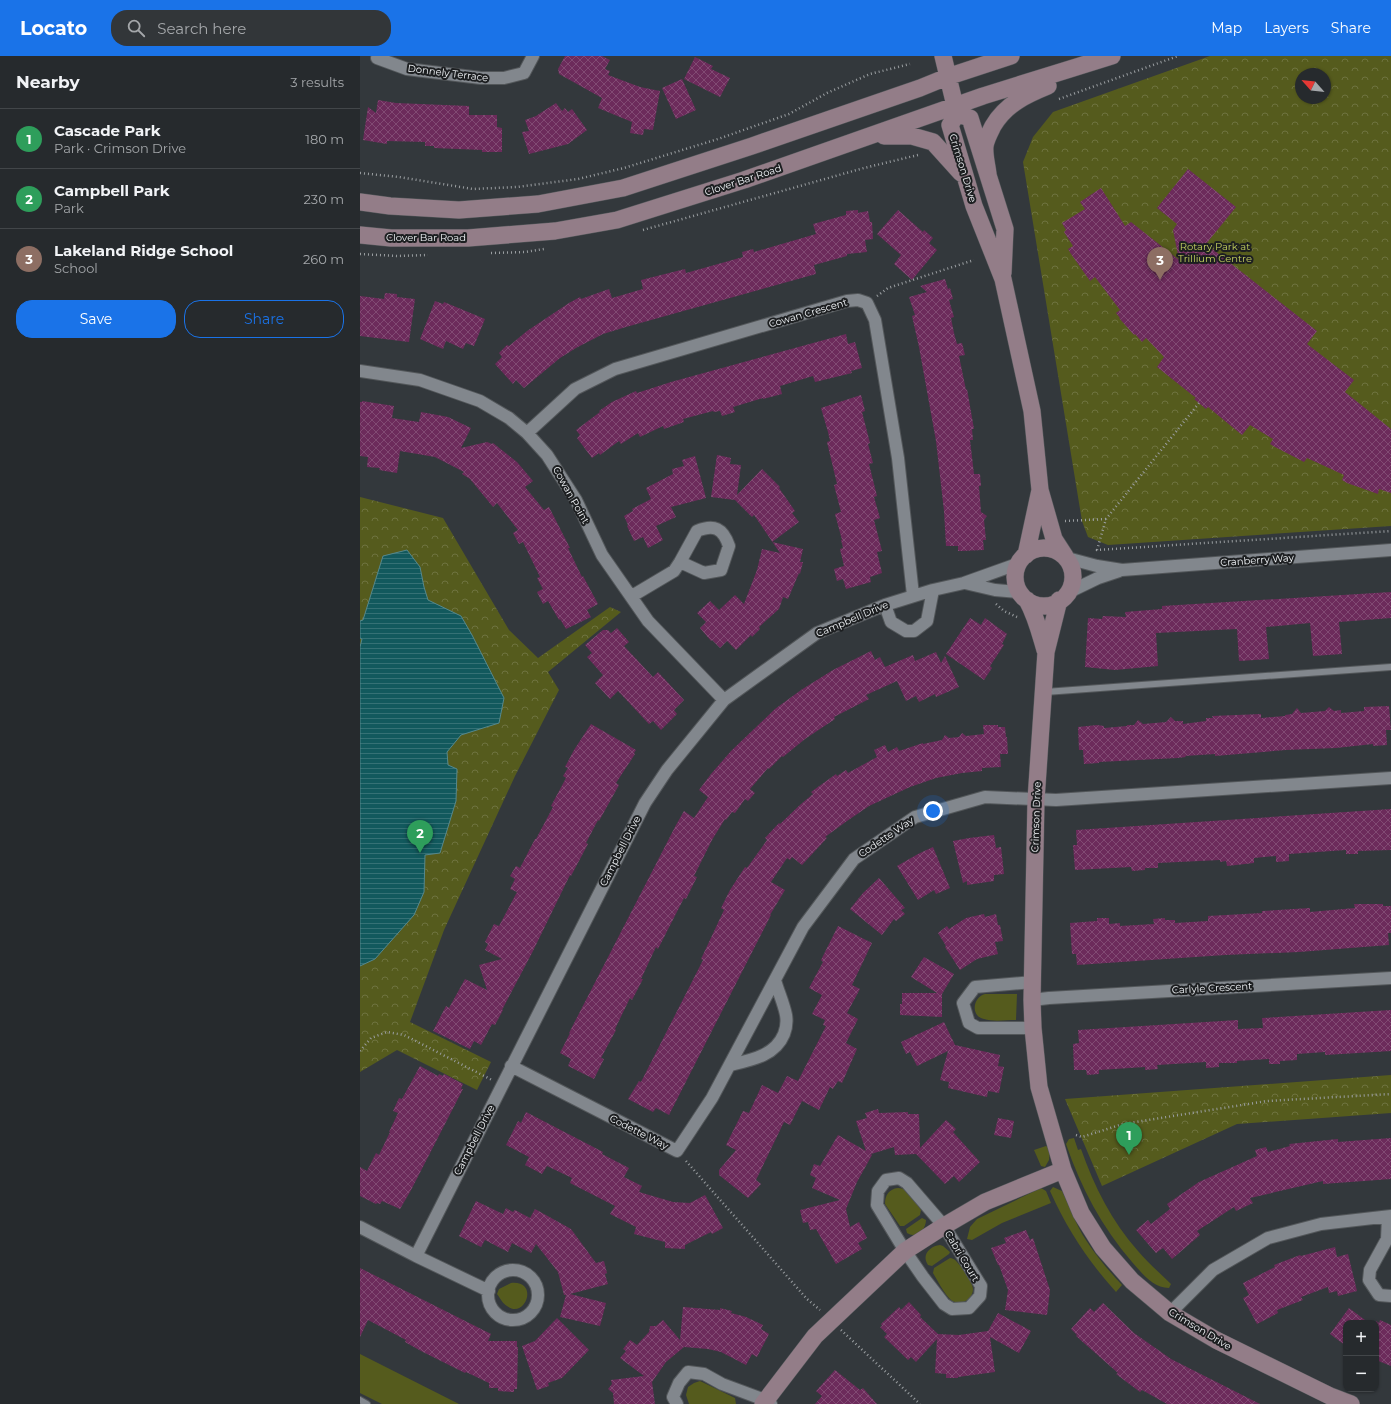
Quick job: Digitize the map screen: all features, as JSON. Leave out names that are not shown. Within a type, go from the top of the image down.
[{"type":"street","name":"Donnely Terrace","points":[[377,58],[408,69],[481,78],[504,78],[524,73],[533,56]]},
{"type":"street","points":[[943,56],[956,110]]},
{"type":"street","points":[[360,202],[390,206],[459,210],[538,204],[623,188],[759,144],[920,88],[947,77],[1011,56]]},
{"type":"street","points":[[988,174],[985,146],[989,133],[999,117],[1010,105],[1026,96],[1114,56]]},
{"type":"street","name":"Clover Bar Road","points":[[360,235],[390,238],[468,238],[555,231],[617,220],[956,110],[984,96],[1114,56]]},
{"type":"street","name":"Crimson Drive","points":[[1003,279],[1005,228],[970,118],[956,110],[950,125],[974,206],[1003,279],[1032,411],[1040,490],[1054,539],[1066,557]]},
{"type":"street","points":[[872,136],[912,136],[933,142],[965,178]]},
{"type":"street","name":"Cowan Crescent","points":[[527,433],[575,389],[615,369],[847,302],[858,300],[867,303]]},
{"type":"street","points":[[867,303],[875,320],[898,458],[914,595]]},
{"type":"street","name":"Cowan Point","points":[[360,371],[420,380],[480,401],[509,418],[527,433],[547,455],[576,500],[602,555],[648,621],[724,700]]},
{"type":"street","name":"Crimson Drive","points":[[1023,559],[1040,490]]},
{"type":"street","points":[[1040,549],[1053,549],[1066,557],[1072,569],[1073,575],[1072,585],[1063,597],[1049,605],[1038,606],[1023,596],[1015,576],[1016,570],[1023,559],[1032,551],[1040,549]]},
{"type":"street","name":"Cranberry Way","points":[[1066,557],[1096,566],[1122,570],[1391,550]]},
{"type":"street","name":"Campbell Drive","points":[[416,1256],[501,1085],[645,803],[667,770],[724,700],[817,633],[884,605],[914,595],[964,583],[1023,559]]},
{"type":"street","points":[[632,596],[674,571],[680,562]]},
{"type":"street","name":"Cranberry Way","points":[[1063,597],[1098,578],[1122,570]]},
{"type":"street","name":"Campbell Drive","points":[[964,583],[1023,596]]},
{"type":"street","points":[[884,605],[891,622],[906,631],[914,631],[927,621],[933,590]]},
{"type":"street","name":"Crimson Drive","points":[[1023,596],[1034,613],[1046,652]]},
{"type":"street","name":"Crimson Drive","points":[[1063,597],[1046,652],[1036,800],[1032,982],[1033,1028],[1039,1087],[1063,1170],[1082,1213],[1103,1248],[1132,1280],[1170,1312],[1216,1340],[1330,1396],[1351,1404]]},
{"type":"street","points":[[1036,800],[1056,800],[1391,778]]},
{"type":"street","name":"Codette Way","points":[[511,1066],[677,1151],[712,1098],[803,927],[854,859],[914,817],[985,797],[1036,800]]},
{"type":"street","name":"Carlyle Crescent","points":[[1032,1000],[1391,978]]},
{"type":"street","points":[[730,1065],[762,1056],[775,1048],[782,1038],[787,1016],[775,980]]},
{"type":"street","points":[[1032,982],[975,987],[963,1003],[969,1023],[978,1028],[1033,1028]]},
{"type":"street","points":[[677,1404],[674,1397],[679,1382],[688,1372],[704,1374],[722,1384],[766,1403],[815,1336],[905,1251],[985,1202],[1063,1170]]},
{"type":"street","name":"Cabri Court","points":[[900,1178],[907,1183],[944,1226],[981,1286],[980,1296],[969,1308],[952,1309],[944,1304],[905,1251],[877,1205],[878,1191],[886,1180],[900,1178]]},
{"type":"street","points":[[1170,1312],[1213,1270],[1268,1238],[1320,1224],[1389,1217],[1389,1242],[1370,1270],[1369,1280],[1379,1295],[1391,1296]]},
{"type":"street","points":[[360,1227],[489,1291]]},
{"type":"street","points":[[510,1271],[518,1271],[526,1274],[532,1279],[538,1294],[537,1302],[534,1309],[528,1315],[520,1319],[512,1320],[500,1316],[491,1307],[489,1291],[491,1284],[496,1277],[510,1271]]},
{"type":"lane","points":[[1044,692],[1391,667]]},
{"type":"lane","points":[[360,1400],[367,1404]]},
{"type":"path","points":[[1053,101],[1178,56]]},
{"type":"path","points":[[360,173],[399,177],[473,189],[517,187],[578,179],[624,168],[718,139],[789,114],[827,93],[870,74],[910,64]]},
{"type":"path","points":[[867,303],[888,288],[974,260]]},
{"type":"path","points":[[1199,403],[1106,519],[1097,550],[1391,531]]},
{"type":"path","points":[[1072,520],[1106,519]]},
{"type":"path","points":[[996,597],[996,604],[999,608],[1019,619]]},
{"type":"path","points":[[360,1051],[371,1038],[387,1032],[404,1035],[501,1085]]},
{"type":"path","points":[[1076,1134],[1082,1137],[1123,1124],[1267,1101],[1391,1094]]},
{"type":"path","points":[[677,1151],[807,1299],[822,1312]]},
{"type":"path","points":[[849,1338],[920,1404]]},
{"type":"green space","name":"Rotary Park at Trillium Centre","points":[[1210,56],[1391,56],[1391,526],[1108,545],[1088,537],[1082,521],[1023,162],[1033,137],[1053,112]]},
{"type":"green space","points":[[360,497],[443,518],[509,630],[538,658],[610,607],[621,612],[548,672],[559,690],[515,776],[444,930],[410,1022],[491,1062],[477,1090],[397,1050],[360,1072]]},
{"type":"green space","points":[[985,994],[1017,994],[1016,1020],[1000,1021],[980,1017],[975,1011],[975,1006],[978,999]]},
{"type":"green space","points":[[1391,1075],[1391,1113],[1237,1124],[1102,1186],[1065,1099]]},
{"type":"green space","points":[[1074,1138],[1078,1150],[1081,1149],[1098,1190],[1112,1216],[1138,1251],[1171,1284],[1169,1288],[1153,1283],[1144,1275],[1121,1249],[1102,1221],[1078,1176],[1066,1144],[1069,1139]]},
{"type":"green space","points":[[1046,1146],[1050,1149],[1049,1160],[1045,1167],[1041,1166],[1034,1150]]},
{"type":"green space","points":[[1053,1187],[1062,1191],[1085,1238],[1103,1264],[1122,1285],[1116,1292],[1087,1256],[1071,1231],[1050,1191]]},
{"type":"green space","points":[[898,1188],[909,1193],[921,1210],[920,1215],[904,1226],[900,1226],[885,1204],[888,1193]]},
{"type":"green space","points":[[1041,1188],[1046,1191],[1051,1203],[1002,1223],[972,1240],[967,1239],[970,1227],[977,1219]]},
{"type":"green space","points":[[922,1218],[926,1220],[926,1224],[920,1232],[914,1235],[907,1233],[906,1229]]},
{"type":"green space","points":[[940,1245],[950,1252],[949,1254],[932,1266],[928,1265],[926,1255],[930,1249]]},
{"type":"green space","points":[[950,1258],[955,1260],[960,1265],[969,1278],[973,1289],[971,1297],[961,1303],[950,1299],[933,1273],[934,1268]]},
{"type":"green space","points":[[511,1283],[520,1284],[525,1287],[527,1293],[527,1299],[519,1308],[514,1309],[507,1306],[497,1294],[499,1289]]},
{"type":"green space","points":[[360,1354],[459,1404],[382,1404],[360,1393]]},
{"type":"green space","points":[[700,1381],[735,1398],[736,1404],[689,1404],[686,1395],[688,1387]]},
{"type":"water","points":[[407,550],[420,567],[428,600],[461,616],[504,698],[499,723],[461,735],[447,752],[448,765],[457,769],[456,801],[440,853],[425,855],[424,892],[414,915],[375,959],[360,966],[360,647],[362,639],[360,638],[360,621],[363,620],[383,556]]},
{"type":"building","points":[[565,56],[602,56],[610,60],[605,69],[610,71],[608,75],[640,87],[660,91],[653,130],[644,129],[643,135],[630,133],[632,122],[598,108],[602,98],[559,74],[558,69]]},
{"type":"building","points":[[695,57],[713,66],[711,69],[730,78],[720,97],[684,79]]},
{"type":"building","points":[[682,79],[696,110],[676,119],[662,88]]},
{"type":"building","points":[[378,100],[396,103],[469,106],[469,115],[497,115],[497,127],[502,128],[502,152],[434,148],[434,146],[425,146],[425,142],[387,141],[387,144],[363,140],[368,107],[376,113]]},
{"type":"building","points":[[556,103],[562,111],[565,108],[568,112],[572,109],[587,130],[568,144],[529,154],[522,132],[529,131],[525,120],[536,116]]},
{"type":"building","points":[[1188,169],[1236,207],[1206,244],[1317,331],[1307,344],[1354,380],[1345,392],[1391,429],[1391,493],[1379,489],[1378,494],[1347,483],[1342,480],[1344,475],[1307,458],[1304,462],[1275,447],[1270,444],[1273,439],[1250,425],[1242,435],[1208,407],[1206,409],[1194,399],[1196,398],[1157,367],[1164,357],[1146,338],[1142,342],[1135,334],[1134,335],[1119,318],[1116,313],[1120,310],[1095,277],[1090,281],[1071,254],[1068,249],[1073,246],[1064,232],[1066,230],[1062,223],[1085,209],[1080,202],[1101,188],[1125,226],[1131,222],[1179,260],[1173,230],[1177,224],[1157,208]]},
{"type":"building","points":[[858,210],[858,213],[868,211],[870,222],[872,222],[873,239],[865,240],[867,252],[847,254],[847,256],[814,265],[816,274],[603,334],[560,358],[524,388],[516,380],[513,384],[495,364],[502,357],[499,353],[507,345],[509,346],[527,331],[580,297],[581,299],[609,289],[612,298],[643,289],[641,280],[685,269],[686,273],[743,257],[742,252],[753,249],[754,252],[816,234],[813,224],[846,215],[846,211]]},
{"type":"building","points":[[898,210],[923,232],[924,230],[933,238],[929,243],[937,250],[912,280],[894,264],[901,255],[877,234]]},
{"type":"building","points":[[945,279],[948,289],[950,288],[953,299],[949,300],[954,317],[951,318],[954,333],[957,344],[962,343],[965,355],[959,356],[974,429],[972,429],[973,440],[970,440],[974,474],[980,474],[981,486],[979,486],[981,512],[987,516],[984,520],[986,540],[983,540],[984,550],[958,551],[958,546],[946,546],[944,511],[936,441],[912,316],[915,315],[909,297],[927,292],[920,286]]},
{"type":"building","points":[[385,293],[397,294],[397,297],[415,299],[409,342],[360,336],[360,296],[384,299]]},
{"type":"building","points":[[435,301],[443,304],[444,302],[485,319],[474,346],[466,343],[463,349],[446,341],[443,349],[420,339]]},
{"type":"building","points":[[846,334],[848,344],[855,342],[862,368],[851,371],[852,373],[815,382],[813,376],[780,386],[782,394],[733,407],[735,412],[722,416],[720,411],[713,411],[683,419],[684,422],[664,429],[663,426],[640,437],[638,433],[621,444],[619,441],[600,455],[599,453],[592,458],[577,438],[580,435],[576,430],[600,412],[599,411],[612,402],[636,391],[637,393],[671,382]]},
{"type":"building","points":[[861,395],[865,411],[862,412],[870,443],[868,444],[873,463],[869,464],[877,496],[874,497],[880,518],[874,520],[882,551],[877,552],[882,573],[870,577],[871,582],[846,589],[843,579],[837,581],[834,569],[844,566],[840,549],[843,548],[842,540],[835,514],[841,512],[834,485],[837,484],[827,442],[830,441],[821,408]]},
{"type":"building","points":[[362,401],[394,406],[392,418],[419,422],[421,412],[448,417],[471,428],[461,448],[487,442],[493,443],[517,462],[533,481],[525,487],[544,510],[549,507],[570,548],[568,548],[582,577],[583,576],[598,604],[587,610],[591,617],[566,629],[548,601],[543,604],[537,592],[543,589],[537,578],[540,577],[523,542],[519,544],[513,533],[518,530],[497,503],[493,507],[470,479],[462,474],[464,472],[435,457],[400,451],[397,473],[379,470],[380,468],[367,467],[368,457],[360,456],[360,402]]},
{"type":"building","points":[[717,455],[731,458],[730,464],[741,465],[737,495],[762,469],[780,487],[779,488],[795,511],[792,513],[799,522],[772,542],[754,515],[752,517],[735,500],[711,497]]},
{"type":"building","points":[[695,456],[706,498],[671,507],[676,517],[656,526],[663,540],[648,548],[643,537],[634,541],[624,516],[633,511],[632,509],[651,499],[646,488],[673,474],[672,469],[684,466],[682,460]]},
{"type":"building","points":[[773,542],[803,549],[800,562],[803,562],[800,574],[799,573],[788,599],[783,597],[779,609],[759,627],[760,629],[752,637],[751,635],[736,650],[727,641],[720,648],[712,640],[711,641],[700,628],[706,622],[697,613],[710,601],[719,610],[735,595],[744,604],[757,570],[762,549],[780,553]]},
{"type":"building","points":[[1391,592],[1391,618],[1339,622],[1342,654],[1313,656],[1310,623],[1266,627],[1269,659],[1239,661],[1237,629],[1156,633],[1158,666],[1115,670],[1085,667],[1088,618],[1102,619],[1103,616],[1126,617],[1125,612],[1162,609],[1162,606]]},
{"type":"building","points":[[970,618],[981,625],[985,618],[1007,634],[1002,644],[1004,645],[990,666],[992,668],[984,680],[946,654]]},
{"type":"building","points":[[617,628],[629,642],[624,646],[653,677],[658,672],[684,700],[674,710],[677,714],[661,730],[653,721],[649,724],[618,691],[610,699],[595,683],[603,675],[587,657],[592,653],[585,645],[603,630],[608,630],[611,633]]},
{"type":"building","points":[[871,651],[875,660],[880,657],[885,667],[913,655],[915,661],[936,652],[941,663],[945,656],[959,687],[936,697],[935,694],[919,702],[916,696],[906,701],[897,681],[866,695],[869,699],[834,717],[835,719],[805,739],[783,757],[782,756],[769,769],[768,768],[750,789],[755,793],[748,801],[745,799],[735,813],[732,812],[726,820],[725,819],[712,840],[694,876],[697,877],[686,899],[684,898],[658,949],[656,947],[641,979],[643,979],[632,1000],[630,998],[615,1029],[616,1030],[601,1058],[604,1059],[594,1079],[568,1066],[571,1059],[560,1053],[569,1033],[684,811],[694,818],[708,797],[699,790],[731,751],[775,709],[801,690],[833,670]]},
{"type":"building","points":[[1389,706],[1391,730],[1386,730],[1387,745],[1373,746],[1373,744],[1336,748],[1286,750],[1215,756],[1215,754],[1084,764],[1083,750],[1079,750],[1078,727],[1097,725],[1104,726],[1104,728],[1127,726],[1134,725],[1138,720],[1143,724],[1166,722],[1171,717],[1175,721],[1183,721],[1183,724],[1206,721],[1206,718],[1213,718],[1212,716],[1261,714],[1261,718],[1285,716],[1292,714],[1297,708],[1301,713],[1325,711],[1329,707],[1334,711],[1341,710],[1341,713],[1364,711],[1364,707]]},
{"type":"building","points":[[591,724],[636,750],[634,753],[635,754],[616,783],[619,785],[586,843],[588,844],[571,876],[570,875],[495,1025],[492,1024],[481,1045],[474,1041],[470,1049],[433,1031],[446,1006],[449,1008],[465,979],[487,990],[479,965],[502,959],[485,950],[488,944],[485,942],[494,924],[499,926],[517,892],[510,889],[515,879],[510,876],[516,866],[520,868],[536,839],[566,778],[563,776],[568,768],[565,767]]},
{"type":"building","points":[[983,725],[998,725],[998,727],[1005,727],[1008,754],[1000,754],[1001,767],[982,768],[982,771],[936,778],[910,787],[869,806],[847,821],[825,837],[827,838],[802,865],[792,857],[790,860],[787,858],[771,882],[785,890],[770,915],[669,1115],[656,1108],[653,1112],[628,1099],[639,1081],[641,1082],[703,960],[701,959],[724,910],[721,908],[730,890],[745,867],[747,868],[767,840],[765,838],[779,823],[780,824],[813,794],[811,792],[836,774],[837,776],[846,770],[848,773],[877,757],[874,750],[885,745],[888,752],[897,747],[899,751],[923,743],[942,740],[945,735],[949,738],[959,737],[962,733],[966,736],[984,734]]},
{"type":"building","points":[[1391,809],[1391,850],[1358,851],[1358,854],[1346,854],[1346,850],[1289,854],[1289,861],[1276,862],[1276,856],[1254,858],[1254,863],[1227,866],[1226,861],[1220,862],[1220,860],[1158,863],[1158,868],[1145,868],[1145,870],[1132,871],[1131,867],[1075,870],[1073,845],[1077,845],[1076,830]]},
{"type":"building","points":[[994,835],[996,848],[1001,847],[1004,874],[994,875],[994,881],[967,885],[967,881],[963,883],[953,841]]},
{"type":"building","points":[[933,847],[950,888],[936,894],[934,890],[918,900],[897,866]]},
{"type":"building","points":[[879,878],[905,908],[901,910],[905,914],[896,921],[894,919],[882,935],[850,909],[863,893]]},
{"type":"building","points":[[1354,904],[1383,904],[1383,906],[1391,906],[1391,933],[1388,933],[1389,945],[1299,952],[1225,955],[1077,965],[1076,954],[1072,954],[1070,923],[1097,921],[1097,918],[1109,918],[1109,924],[1120,923],[1120,926],[1154,924],[1153,919],[1165,918],[1165,920],[1175,920],[1175,923],[1208,921],[1208,916],[1262,913],[1262,911],[1310,908],[1310,912],[1355,908]]},
{"type":"building","points":[[984,914],[985,917],[996,914],[998,925],[1000,925],[1003,941],[995,942],[998,954],[977,959],[960,970],[938,933],[947,926],[949,929],[966,918]]},
{"type":"building","points":[[838,926],[872,943],[852,985],[860,989],[847,1013],[858,1019],[846,1043],[857,1049],[842,1083],[838,1081],[833,1089],[830,1087],[819,1110],[802,1101],[790,1125],[784,1122],[756,1180],[761,1184],[748,1198],[719,1175],[719,1170],[736,1150],[726,1145],[743,1111],[749,1113],[762,1085],[778,1093],[787,1076],[798,1081],[826,1026],[823,1025],[825,1020],[812,1014],[822,995],[809,988],[823,962],[821,960]]},
{"type":"building","points":[[924,957],[954,974],[942,994],[942,1017],[900,1015],[902,993],[937,993],[911,977]]},
{"type":"building","points":[[1391,1010],[1391,1051],[1325,1055],[1325,1052],[1297,1054],[1297,1060],[1280,1061],[1280,1064],[1269,1064],[1269,1059],[1237,1061],[1237,1063],[1219,1063],[1219,1067],[1206,1068],[1206,1062],[1157,1065],[1158,1069],[1145,1070],[1145,1067],[1099,1070],[1099,1074],[1087,1075],[1086,1070],[1074,1070],[1073,1044],[1079,1043],[1078,1030],[1238,1020],[1238,1029],[1263,1028],[1262,1018]]},
{"type":"building","points":[[944,1022],[955,1045],[1000,1055],[998,1066],[1004,1067],[999,1093],[988,1091],[987,1097],[948,1088],[949,1082],[940,1080],[948,1051],[917,1066],[910,1052],[906,1054],[901,1042]]},
{"type":"building","points":[[420,1066],[438,1076],[439,1074],[443,1076],[444,1074],[463,1084],[461,1089],[463,1089],[400,1209],[382,1201],[380,1204],[376,1204],[360,1196],[360,1167],[367,1171],[376,1153],[379,1155],[398,1113],[393,1111],[399,1098],[402,1099]]},
{"type":"building","points":[[878,1109],[879,1113],[908,1112],[908,1114],[919,1114],[920,1148],[946,1120],[956,1129],[953,1132],[980,1162],[959,1182],[954,1176],[945,1184],[916,1154],[895,1155],[894,1147],[871,1154],[872,1155],[857,1182],[846,1209],[850,1227],[859,1222],[867,1238],[858,1243],[862,1249],[836,1264],[816,1229],[810,1230],[808,1222],[803,1223],[800,1210],[840,1200],[812,1188],[816,1178],[810,1175],[814,1164],[820,1166],[838,1135],[866,1151],[856,1121],[867,1118],[865,1113]]},
{"type":"building","points":[[526,1112],[603,1152],[602,1154],[629,1168],[624,1177],[642,1186],[639,1192],[673,1202],[690,1203],[705,1195],[723,1228],[712,1234],[711,1232],[685,1245],[685,1249],[665,1248],[665,1242],[634,1234],[636,1227],[610,1214],[615,1206],[570,1183],[572,1178],[547,1166],[542,1174],[525,1165],[529,1157],[506,1145],[518,1121],[521,1123]]},
{"type":"building","points":[[998,1118],[1014,1121],[1011,1138],[994,1135]]},
{"type":"building","points":[[1391,1138],[1391,1179],[1323,1184],[1323,1181],[1250,1198],[1253,1203],[1236,1211],[1234,1207],[1197,1231],[1200,1235],[1172,1259],[1163,1248],[1156,1253],[1136,1230],[1148,1220],[1151,1224],[1170,1209],[1167,1204],[1199,1182],[1257,1156],[1255,1150],[1266,1147],[1268,1152],[1290,1146],[1289,1144],[1338,1139],[1338,1142]]},
{"type":"building","points":[[476,1201],[503,1214],[506,1208],[513,1212],[515,1210],[530,1218],[535,1209],[571,1229],[596,1263],[604,1261],[607,1273],[605,1274],[608,1284],[570,1294],[606,1303],[600,1326],[560,1317],[566,1295],[564,1295],[558,1272],[536,1244],[531,1253],[512,1243],[508,1252],[485,1240],[481,1247],[459,1236]]},
{"type":"building","points":[[1026,1230],[1030,1240],[1033,1238],[1050,1290],[1047,1315],[1005,1310],[1008,1290],[991,1248],[1006,1243],[1004,1238]]},
{"type":"building","points":[[1335,1247],[1337,1257],[1348,1254],[1357,1291],[1338,1296],[1337,1291],[1329,1293],[1328,1287],[1301,1297],[1303,1300],[1277,1310],[1278,1313],[1257,1324],[1243,1298],[1249,1295],[1243,1283],[1275,1267],[1274,1265],[1300,1255]]},
{"type":"building","points":[[360,1268],[491,1334],[488,1341],[517,1341],[517,1389],[514,1389],[514,1392],[498,1391],[498,1388],[489,1388],[489,1383],[421,1351],[405,1342],[406,1340],[368,1320],[360,1337]]},
{"type":"building","points":[[909,1302],[921,1315],[920,1317],[938,1334],[959,1335],[988,1331],[998,1313],[1031,1331],[1019,1353],[990,1337],[995,1372],[958,1378],[946,1378],[946,1374],[935,1373],[937,1339],[916,1362],[911,1357],[908,1360],[884,1337],[887,1334],[880,1327],[882,1326],[881,1324],[899,1307],[901,1310]]},
{"type":"building","points":[[1103,1303],[1134,1333],[1171,1359],[1260,1404],[1167,1404],[1142,1390],[1140,1392],[1116,1374],[1118,1373],[1076,1336],[1077,1335],[1071,1329],[1090,1308],[1094,1312]]},
{"type":"building","points":[[683,1307],[720,1310],[720,1308],[732,1311],[731,1313],[746,1317],[763,1325],[761,1329],[769,1334],[757,1357],[752,1354],[746,1365],[721,1352],[708,1349],[684,1347],[666,1362],[652,1382],[655,1404],[614,1404],[613,1393],[608,1389],[612,1384],[611,1380],[644,1376],[620,1358],[626,1351],[623,1349],[630,1340],[637,1345],[649,1332],[650,1326],[656,1326],[663,1320],[680,1340]]},
{"type":"building","points":[[1349,1308],[1365,1320],[1343,1320],[1343,1344],[1330,1334]]},
{"type":"building","points":[[557,1318],[589,1350],[562,1378],[548,1383],[549,1386],[537,1390],[522,1346],[535,1341]]},
{"type":"building","points":[[1380,1320],[1391,1325],[1391,1366],[1379,1361]]},
{"type":"building","points":[[835,1370],[860,1390],[863,1388],[877,1404],[815,1404],[822,1396],[816,1391]]},
{"type":"place","name":"Lakeland Ridge School","points":[[1160,280]]},
{"type":"place","name":"Campbell Park","points":[[420,853]]},
{"type":"place","name":"Cascade Park","points":[[1129,1155]]}]
